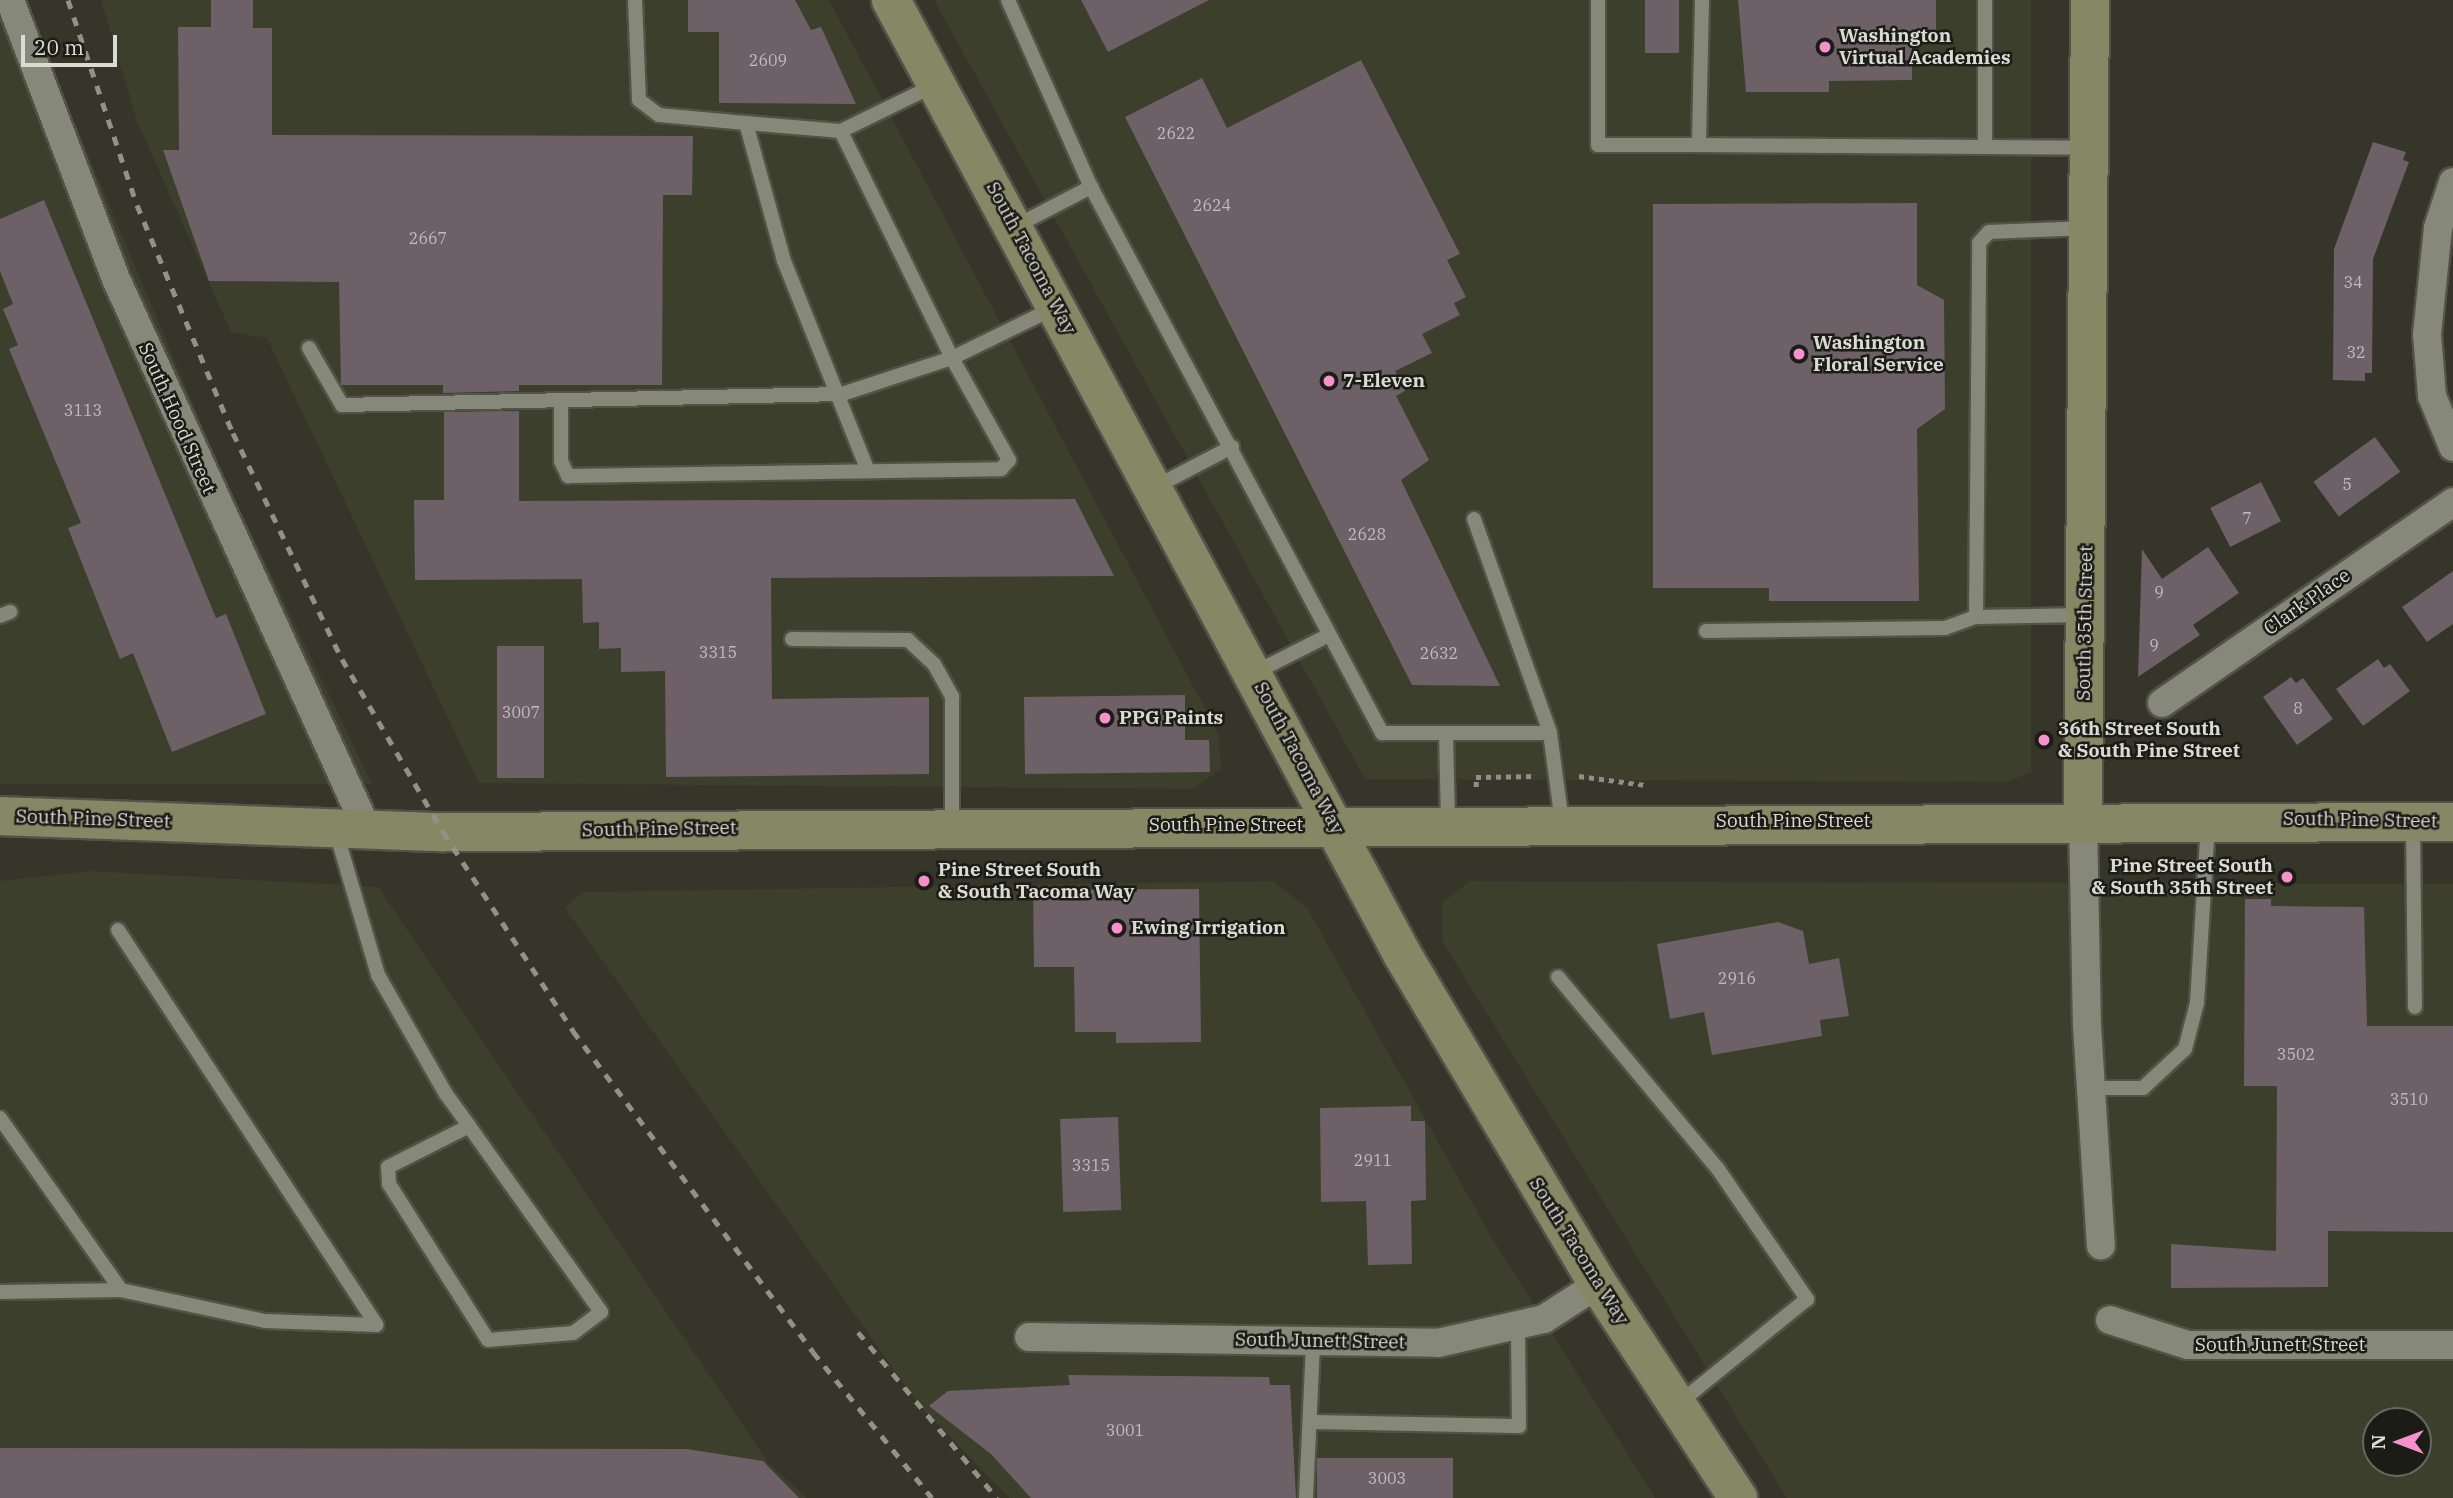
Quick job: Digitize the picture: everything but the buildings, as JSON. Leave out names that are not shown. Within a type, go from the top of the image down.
[{"type":"main road","name":"South Tacoma Way","points":[[891,0],[1016,226],[1402,954],[1598,1284],[1738,1498]]},
{"type":"main road","name":"South 35th Street","points":[[2083,820],[2090,0]]},
{"type":"main road","name":"South Pine Street","points":[[0,816],[350,827],[952,827],[2208,819],[2413,819],[2453,822]]},
{"type":"street","name":"South Hood Street","points":[[10,0],[116,279],[350,827]]},
{"type":"street","points":[[2453,182],[2438,228],[2427,334],[2432,396],[2453,447]]},
{"type":"street","name":"Clark Place","points":[[2162,703],[2453,502]]},
{"type":"street","name":"South 35th Street","points":[[2083,820],[2089,1088],[2101,1246]]},
{"type":"street","name":"South Junett Street","points":[[1029,1337],[1438,1343],[1518,1328],[1548,1318],[1598,1284]]},
{"type":"street","name":"South Junett Street","points":[[2110,1320],[2188,1345],[2453,1345]]},
{"type":"lane","points":[[635,0],[639,100],[660,115],[841,131],[936,85]]},
{"type":"lane","points":[[1008,0],[1091,187],[1232,447],[1381,733],[1550,733]]},
{"type":"lane","points":[[1598,0],[1598,145],[2089,148]]},
{"type":"lane","points":[[1699,145],[1702,0]]},
{"type":"lane","points":[[1985,0],[1985,147]]},
{"type":"lane","points":[[746,123],[784,261],[842,394],[868,471]]},
{"type":"lane","points":[[561,401],[561,461],[568,476],[1001,469],[1009,460],[952,358],[841,131]]},
{"type":"lane","points":[[1016,226],[1091,187]]},
{"type":"lane","points":[[1976,617],[1979,243],[1989,232],[2088,228]]},
{"type":"lane","points":[[309,348],[342,405],[842,394],[952,358],[1057,306]]},
{"type":"lane","points":[[1154,488],[1232,447]]},
{"type":"lane","points":[[1474,519],[1550,733],[1562,822]]},
{"type":"lane","points":[[1706,631],[1945,628],[1976,617],[2085,615]]},
{"type":"lane","points":[[1254,673],[1329,635]]},
{"type":"lane","points":[[792,639],[908,640],[934,664],[952,697],[952,827]]},
{"type":"lane","points":[[1446,733],[1448,823]]},
{"type":"lane","points":[[2089,1088],[2143,1088],[2185,1049],[2197,1003],[2208,819]]},
{"type":"lane","points":[[2413,819],[2415,1007]]},
{"type":"lane","points":[[350,827],[378,975],[469,1126],[601,1312],[573,1333],[488,1340],[389,1184],[388,1167],[469,1126]]},
{"type":"lane","points":[[0,1292],[121,1290],[265,1321],[376,1325],[118,930]]},
{"type":"lane","points":[[1558,977],[1718,1169],[1807,1299],[1676,1406]]},
{"type":"lane","points":[[0,1118],[121,1290]]},
{"type":"lane","points":[[1310,1422],[1519,1426],[1518,1328]]},
{"type":"lane","points":[[1306,1498],[1314,1341]]},
{"type":"path","points":[[1476,787],[1476,777],[1556,776],[1646,785]]},
{"type":"shaded area","points":[[0,0],[23,0],[220,468],[372,784],[0,784]]},
{"type":"shaded area","points":[[101,0],[829,0],[1218,733],[1221,769],[1193,789],[479,783],[267,338],[231,332],[137,121]]},
{"type":"shaded area","points":[[934,0],[2031,0],[2031,772],[2007,782],[1365,779]]},
{"type":"shaded area","points":[[91,871],[378,887],[768,1462],[806,1498],[0,1498],[0,881]]},
{"type":"shaded area","points":[[1273,881],[1307,908],[1489,1233],[1655,1498],[1009,1498],[920,1406],[565,908],[583,892]]},
{"type":"shaded area","points":[[1470,881],[2453,884],[2453,1498],[1787,1498],[1442,941],[1442,903]]},
{"type":"railway","points":[[68,0],[137,205],[233,433],[342,659],[443,832],[573,1031],[813,1352],[932,1498]]},
{"type":"railway","points":[[858,1332],[997,1498]]},
{"type":"place","name":"Washington Virtual Academies","points":[[1825,47]]},
{"type":"place","name":"Washington Floral Service","points":[[1799,354]]},
{"type":"place","name":"7-Eleven","points":[[1329,381]]},
{"type":"place","name":"PPG Paints","points":[[1105,718]]},
{"type":"place","name":"36th Street South & South Pine Street","points":[[2044,740]]},
{"type":"place","name":"Pine Street South & South 35th Street","points":[[2287,877]]},
{"type":"place","name":"Pine Street South & South Tacoma Way","points":[[924,881]]},
{"type":"place","name":"Ewing Irrigation","points":[[1117,928]]}]
